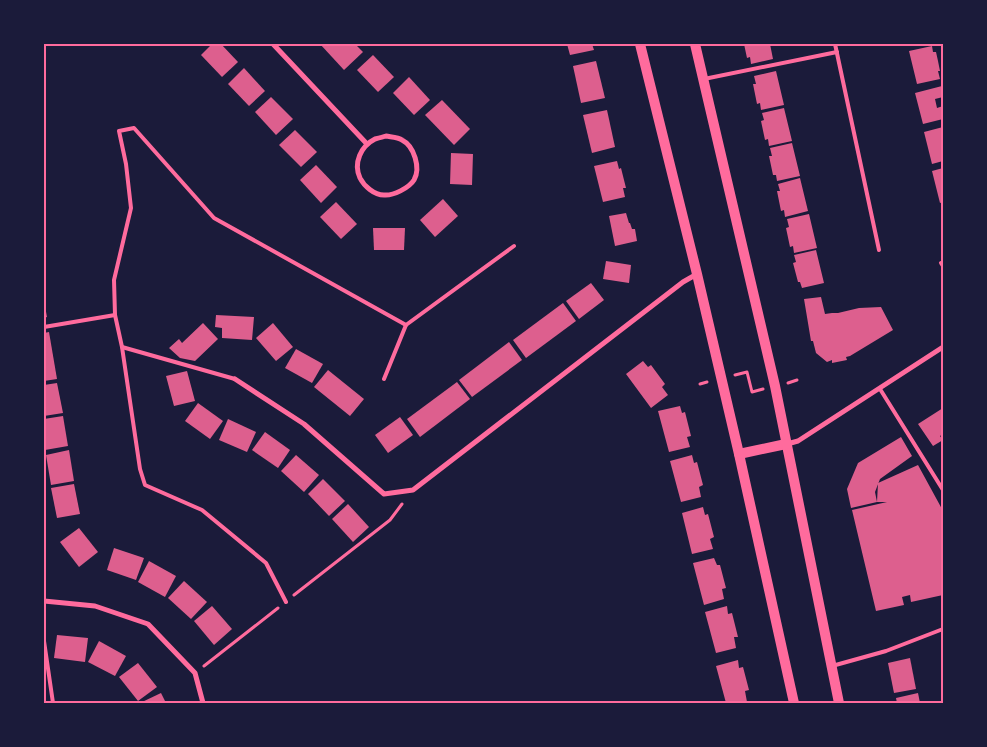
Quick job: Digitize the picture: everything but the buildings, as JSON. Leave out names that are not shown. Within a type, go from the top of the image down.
[{"type":"main road","points":[[640,44],[740,454],[794,703]]},
{"type":"main road","points":[[696,44],[775,386],[839,703]]},
{"type":"main road","points":[[740,454],[786,444]]},
{"type":"street","points":[[273,44],[367,144]]},
{"type":"street","points":[[386,136],[401,139],[410,148],[416,158],[416,168],[415,179],[408,187],[397,193],[384,195],[371,190],[361,181],[358,173],[359,155],[367,144],[386,136]]},
{"type":"street","points":[[235,379],[304,424],[384,494],[413,490],[683,282],[697,274]]},
{"type":"street","points":[[786,444],[798,441],[943,347]]},
{"type":"street","points":[[44,601],[95,606],[148,624],[195,673],[203,703]]},
{"type":"lane","points":[[835,44],[879,250]]},
{"type":"lane","points":[[703,79],[837,52]]},
{"type":"lane","points":[[286,602],[266,563],[202,510],[145,484],[140,470],[122,347],[115,315],[114,280],[131,208],[126,164],[119,131],[134,128],[214,218],[406,325]]},
{"type":"lane","points":[[384,379],[406,325],[514,246]]},
{"type":"lane","points":[[44,326],[115,315]]},
{"type":"lane","points":[[122,347],[235,379]]},
{"type":"lane","points":[[880,389],[943,490]]},
{"type":"lane","points":[[832,666],[886,651],[943,629]]},
{"type":"lane","points":[[44,641],[54,703]]},
{"type":"path","points":[[700,384],[747,372],[752,392],[797,380]]},
{"type":"path","points":[[195,673],[390,520],[413,490]]}]
